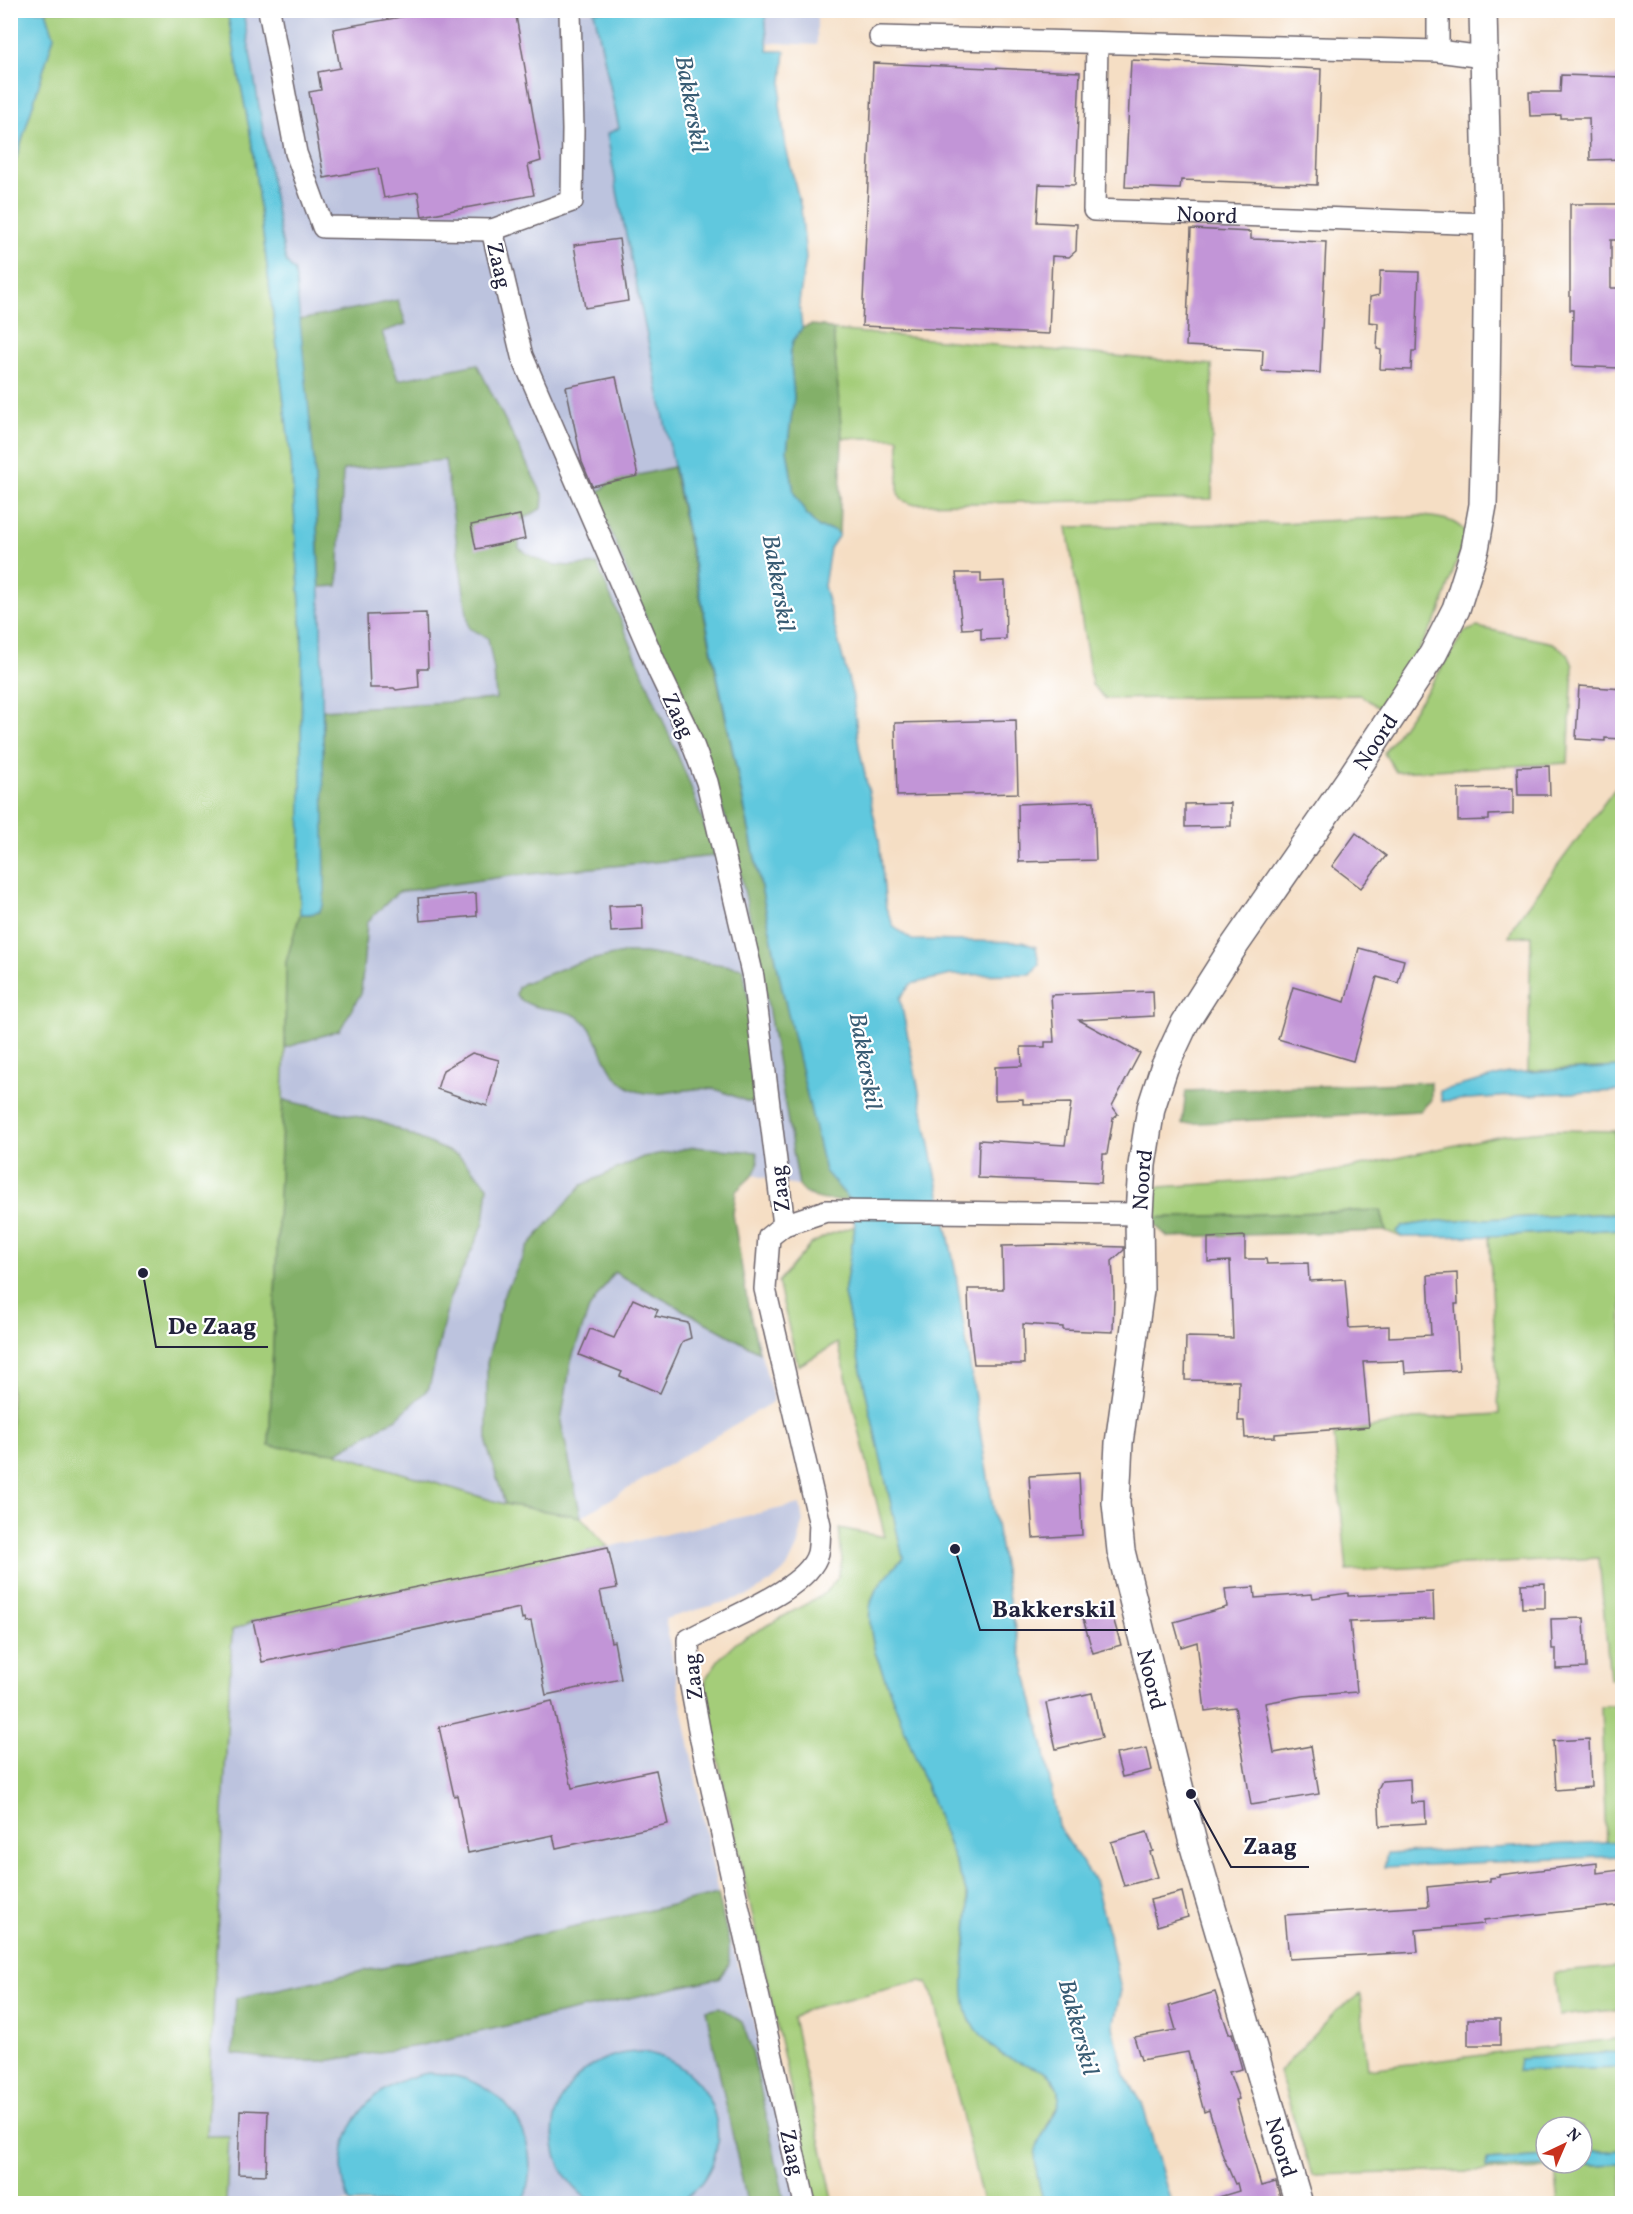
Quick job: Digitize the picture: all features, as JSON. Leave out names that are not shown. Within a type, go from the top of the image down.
[{"type":"street","name":"Zaag","points":[[269,10],[296,153],[323,227],[492,230],[572,201],[570,10]]},
{"type":"street","points":[[1438,10],[1438,51]]},
{"type":"street","name":"Noord","points":[[1299,2204],[1194,1847],[1121,1551],[1116,1503],[1119,1443],[1140,1290],[1139,1214],[1142,1165],[1150,1108],[1164,1068],[1185,1023],[1232,949],[1427,663],[1456,609],[1475,549],[1483,505],[1488,224],[1483,10]]},
{"type":"street","points":[[880,37],[1438,51],[1483,57]]},
{"type":"street","name":"Noord","points":[[1097,43],[1094,210],[1488,224]]},
{"type":"street","name":"Zaag","points":[[492,230],[522,356],[660,674],[688,732],[707,782],[753,978],[784,1225]]},
{"type":"street","name":"Zaag","points":[[805,2204],[701,1740],[689,1675],[688,1640],[777,1595],[808,1570],[818,1554],[820,1525],[765,1289],[768,1237],[784,1225],[826,1211],[1139,1214]]},
{"type":"shaded area","points":[[243,11],[594,11],[619,128],[607,134],[618,196],[782,988],[811,1197],[799,1186],[753,1175],[736,1191],[733,1214],[748,1305],[774,1401],[581,1517],[505,1504],[269,1446],[285,1048],[286,962],[300,914],[309,914],[325,890],[323,710],[314,461],[295,272],[286,262],[280,232]]},
{"type":"shaded area","points":[[698,11],[817,11],[817,45],[703,39]]},
{"type":"shaded area","points":[[800,1504],[803,1522],[798,1545],[787,1568],[770,1583],[749,1595],[665,1619],[718,1894],[805,2203],[226,2203],[229,2136],[207,2136],[232,1630],[253,1621],[608,1547]]},
{"type":"green space","points":[[46,11],[227,11],[251,138],[291,459],[302,635],[300,914],[286,962],[285,1048],[269,1446],[336,1453],[504,1504],[581,1517],[608,1547],[254,1621],[232,1630],[207,2136],[229,2136],[226,2203],[11,2204],[11,176],[53,36]]},
{"type":"green space","points":[[398,300],[406,324],[382,332],[398,380],[477,364],[543,496],[542,508],[518,522],[519,548],[538,560],[556,565],[597,564],[689,782],[715,856],[510,876],[398,892],[367,922],[361,993],[340,1030],[285,1048],[286,962],[300,914],[319,912],[323,905],[323,710],[496,699],[488,638],[469,628],[445,460],[343,470],[338,586],[320,587],[314,461],[299,320]]},
{"type":"green space","points":[[811,325],[833,330],[842,438],[839,535],[834,530],[819,528],[807,515],[794,493],[787,450],[794,397],[790,354],[793,341],[802,328]]},
{"type":"green space","points":[[833,330],[1212,365],[1212,499],[911,504],[902,500],[898,493],[899,438],[842,438]]},
{"type":"green space","points":[[673,467],[782,988],[825,1171],[850,1200],[815,1198],[799,1186],[766,995],[734,842],[713,782],[596,495],[610,482]]},
{"type":"green space","points":[[1423,516],[1452,522],[1466,533],[1440,612],[1415,656],[1380,709],[1361,695],[1106,699],[1092,685],[1067,527],[1280,523]]},
{"type":"green space","points":[[1477,627],[1553,643],[1568,654],[1573,666],[1568,763],[1396,772],[1384,753],[1464,632]]},
{"type":"green space","points":[[1622,779],[1622,1067],[1528,1071],[1531,936],[1509,937],[1513,926]]},
{"type":"green space","points":[[623,953],[645,953],[743,968],[753,1027],[753,1103],[714,1089],[689,1089],[652,1094],[629,1088],[612,1072],[591,1030],[580,1018],[572,1014],[530,1005],[516,995],[518,987],[524,983],[577,963]]},
{"type":"green space","points":[[1431,1082],[1431,1100],[1420,1111],[1182,1124],[1186,1091]]},
{"type":"green space","points":[[283,1100],[381,1122],[459,1156],[488,1186],[484,1223],[449,1300],[429,1388],[397,1418],[336,1453],[269,1446]]},
{"type":"green space","points":[[1556,1130],[1615,1131],[1614,1190],[1622,1190],[1622,1213],[1438,1221],[1404,1226],[1397,1231],[1401,1237],[1386,1231],[1381,1210],[1147,1218],[1144,1188],[1286,1179],[1342,1170],[1502,1135]]},
{"type":"green space","points":[[1622,1130],[1622,1190],[1614,1190],[1615,1131]]},
{"type":"green space","points":[[694,1147],[757,1152],[758,1165],[753,1175],[736,1191],[733,1214],[748,1305],[759,1352],[614,1272],[589,1309],[571,1361],[561,1422],[581,1517],[505,1504],[487,1446],[487,1363],[502,1299],[529,1245],[582,1185],[643,1157]]},
{"type":"green space","points":[[1381,1210],[1386,1231],[1168,1237],[1147,1218]]},
{"type":"green space","points":[[855,1226],[844,1294],[903,1558],[882,1581],[872,1600],[870,1621],[875,1652],[965,1888],[969,1908],[965,1952],[965,2004],[970,2021],[1001,2054],[1039,2069],[1051,2077],[1059,2089],[1059,2102],[1046,2128],[1039,2184],[1044,2203],[983,2203],[933,1993],[927,1983],[920,1981],[807,2009],[793,2018],[834,2203],[816,2203],[704,1700],[706,1678],[719,1659],[737,1642],[826,1593],[838,1577],[842,1561],[839,1528],[885,1537],[838,1343],[798,1366],[778,1282],[811,1244],[828,1235]]},
{"type":"green space","points":[[1622,1229],[1622,1679],[1610,1680],[1599,1558],[1347,1571],[1334,1435],[1414,1419],[1499,1414],[1489,1236]]},
{"type":"green space","points":[[1622,1705],[1622,1841],[1606,1843],[1601,1707]]},
{"type":"green space","points":[[718,1894],[729,1943],[729,1965],[719,1978],[417,2046],[326,2061],[287,2061],[233,2054],[236,1998]]},
{"type":"green space","points":[[1622,1966],[1622,2009],[1559,2016],[1554,1973]]},
{"type":"green space","points":[[1360,1994],[1368,2069],[1622,2038],[1622,2052],[1520,2059],[1519,2071],[1622,2068],[1622,2150],[1594,2152],[1594,2115],[1534,2115],[1534,2157],[1487,2160],[1486,2168],[1534,2167],[1534,2170],[1312,2175],[1279,2072],[1335,2012]]},
{"type":"green space","points":[[720,2007],[742,2022],[752,2050],[785,2203],[747,2203],[706,2010]]},
{"type":"green space","points":[[1622,2164],[1622,2203],[1559,2203],[1556,2175],[1594,2175],[1594,2165]]},
{"type":"water","points":[[11,10],[46,11],[54,36],[11,176]]},
{"type":"water","points":[[227,11],[243,11],[280,232],[286,262],[295,272],[314,461],[321,619],[325,890],[323,905],[319,912],[309,914],[300,914],[302,635],[291,459],[251,138]]},
{"type":"water","points":[[594,11],[765,11],[768,51],[785,51],[780,104],[786,148],[801,208],[806,258],[799,302],[802,328],[793,341],[790,354],[794,397],[787,450],[794,493],[807,515],[819,528],[834,530],[839,535],[830,548],[824,586],[853,697],[859,747],[879,839],[886,908],[894,927],[912,940],[1022,942],[1036,947],[1039,964],[1031,974],[951,975],[911,984],[900,998],[955,1268],[1011,1611],[1044,1748],[1058,1826],[1094,1880],[1121,1990],[1113,2027],[1125,2075],[1142,2103],[1171,2203],[1044,2203],[1037,2177],[1035,2156],[1057,2107],[1059,2091],[1056,2083],[1043,2071],[1007,2057],[996,2050],[978,2031],[967,2013],[964,1969],[969,1910],[965,1888],[875,1652],[870,1621],[870,1609],[876,1591],[903,1558],[844,1294],[855,1226],[850,1200],[825,1171],[782,988],[618,196],[607,134],[619,128]]},
{"type":"water","points":[[1622,1067],[1622,1091],[1442,1101],[1440,1091],[1508,1073]]},
{"type":"water","points":[[1622,1213],[1622,1229],[1489,1236],[1401,1237],[1397,1231],[1404,1226],[1438,1221]]},
{"type":"water","points":[[1622,1841],[1622,1856],[1384,1867],[1387,1854]]},
{"type":"water","points":[[644,2052],[670,2061],[691,2076],[707,2095],[715,2117],[717,2141],[712,2164],[699,2185],[678,2203],[593,2203],[570,2182],[557,2158],[553,2133],[558,2108],[570,2086],[588,2068],[614,2056]]},
{"type":"water","points":[[1622,2052],[1622,2068],[1518,2071],[1520,2059]]},
{"type":"water","points":[[428,2073],[454,2076],[477,2084],[497,2096],[512,2112],[523,2132],[529,2154],[529,2178],[523,2203],[350,2203],[343,2180],[342,2158],[347,2137],[356,2118],[369,2102],[386,2089],[406,2079]]},
{"type":"water","points":[[1622,2150],[1622,2164],[1594,2165],[1594,2152]]},
{"type":"water","points":[[1534,2157],[1534,2167],[1486,2168],[1487,2160]]},
{"type":"building","points":[[440,10],[515,10],[541,161],[528,165],[534,195],[422,216],[418,192],[384,198],[378,168],[324,178],[309,92],[321,90],[318,72],[340,68],[333,29]]},
{"type":"building","points":[[1131,60],[1321,69],[1317,185],[1181,180],[1180,189],[1125,187]]},
{"type":"building","points":[[873,63],[1080,72],[1075,185],[1039,184],[1037,222],[1077,224],[1076,251],[1069,257],[1052,256],[1049,334],[862,326]]},
{"type":"building","points":[[1561,75],[1623,77],[1623,159],[1590,160],[1589,118],[1561,118],[1561,115],[1530,116],[1529,92],[1560,92]]},
{"type":"building","points":[[1570,204],[1623,204],[1623,240],[1611,240],[1611,288],[1623,288],[1619,368],[1572,366]]},
{"type":"building","points":[[1191,229],[1251,232],[1251,239],[1326,242],[1320,373],[1262,371],[1263,350],[1186,346]]},
{"type":"building","points":[[619,239],[628,301],[585,308],[574,245]]},
{"type":"building","points":[[1380,271],[1419,272],[1416,351],[1412,351],[1411,370],[1380,369],[1381,350],[1377,349],[1378,323],[1369,322],[1370,297],[1379,295]]},
{"type":"building","points":[[616,377],[638,476],[592,486],[582,462],[566,387]]},
{"type":"building","points":[[520,515],[525,539],[476,549],[471,525]]},
{"type":"building","points":[[956,573],[981,573],[981,582],[1005,581],[1006,639],[981,640],[981,628],[962,629]]},
{"type":"building","points":[[426,613],[428,669],[418,669],[419,687],[396,690],[394,688],[370,688],[367,615]]},
{"type":"building","points":[[1579,686],[1623,689],[1621,739],[1605,738],[1605,741],[1576,739]]},
{"type":"building","points":[[1016,720],[1018,793],[897,796],[895,723]]},
{"type":"building","points":[[1549,766],[1550,795],[1518,795],[1517,767]]},
{"type":"building","points":[[1513,788],[1513,814],[1489,815],[1489,820],[1458,821],[1458,789]]},
{"type":"building","points":[[1094,801],[1096,860],[1019,862],[1018,804]]},
{"type":"building","points":[[1231,803],[1231,826],[1185,827],[1185,804]]},
{"type":"building","points":[[1356,833],[1386,856],[1361,888],[1332,866]]},
{"type":"building","points":[[476,893],[477,916],[420,921],[418,898]]},
{"type":"building","points":[[642,905],[643,930],[611,932],[609,906]]},
{"type":"building","points":[[1359,948],[1404,960],[1398,983],[1377,977],[1353,1061],[1278,1039],[1293,987],[1345,1002]]},
{"type":"building","points":[[1153,991],[1154,1016],[1079,1020],[1140,1053],[1112,1106],[1118,1114],[1113,1118],[1107,1154],[1103,1154],[1101,1183],[978,1178],[979,1140],[1065,1145],[1071,1103],[1023,1104],[1023,1099],[995,1100],[995,1067],[1022,1066],[1021,1047],[1045,1047],[1045,1042],[1054,1042],[1051,995]]},
{"type":"building","points":[[472,1053],[499,1060],[487,1106],[437,1089],[443,1070]]},
{"type":"building","points":[[1245,1236],[1245,1259],[1266,1259],[1267,1264],[1308,1263],[1309,1281],[1345,1279],[1349,1328],[1389,1326],[1389,1337],[1431,1335],[1428,1275],[1457,1273],[1458,1304],[1455,1304],[1459,1370],[1405,1373],[1404,1361],[1363,1362],[1369,1427],[1245,1438],[1244,1421],[1238,1421],[1239,1381],[1185,1380],[1186,1337],[1233,1338],[1230,1261],[1208,1262],[1208,1238]]},
{"type":"building","points":[[1002,1246],[1124,1247],[1124,1250],[1112,1261],[1113,1332],[1063,1330],[1063,1327],[1023,1324],[1024,1364],[974,1364],[968,1289],[1003,1289]]},
{"type":"building","points":[[633,1299],[658,1310],[655,1316],[688,1323],[691,1338],[683,1341],[660,1393],[620,1376],[622,1372],[579,1355],[590,1329],[614,1338]]},
{"type":"building","points":[[1079,1473],[1082,1535],[1033,1538],[1029,1476]]},
{"type":"building","points":[[608,1547],[617,1588],[600,1591],[611,1642],[614,1641],[621,1679],[546,1695],[531,1621],[525,1622],[524,1618],[522,1619],[520,1608],[262,1662],[253,1621]]},
{"type":"building","points":[[1545,1583],[1545,1608],[1522,1608],[1521,1584]]},
{"type":"building","points":[[1254,1587],[1255,1598],[1312,1594],[1313,1598],[1348,1593],[1348,1596],[1433,1592],[1434,1619],[1350,1622],[1357,1692],[1302,1696],[1265,1703],[1274,1753],[1311,1746],[1319,1794],[1251,1805],[1235,1707],[1205,1711],[1197,1642],[1181,1647],[1174,1622],[1227,1607],[1225,1589]]},
{"type":"building","points":[[1109,1604],[1121,1645],[1093,1653],[1081,1612]]},
{"type":"building","points":[[1584,1618],[1586,1668],[1556,1669],[1556,1649],[1552,1649],[1551,1619]]},
{"type":"building","points":[[1092,1693],[1102,1738],[1056,1749],[1046,1703]]},
{"type":"building","points":[[552,1701],[572,1788],[656,1770],[668,1824],[556,1848],[553,1835],[468,1853],[457,1795],[454,1796],[439,1727]]},
{"type":"building","points":[[1589,1739],[1591,1787],[1556,1790],[1553,1741]]},
{"type":"building","points":[[1147,1748],[1152,1770],[1122,1777],[1116,1754]]},
{"type":"building","points":[[1410,1779],[1411,1803],[1425,1802],[1426,1823],[1380,1826],[1378,1789],[1382,1781]]},
{"type":"building","points":[[1147,1832],[1153,1851],[1150,1852],[1158,1877],[1124,1886],[1111,1842]]},
{"type":"building","points":[[1597,1863],[1597,1873],[1620,1870],[1623,1905],[1484,1920],[1484,1924],[1416,1930],[1418,1952],[1289,1959],[1285,1915],[1429,1906],[1427,1887],[1490,1881],[1490,1878],[1499,1877],[1499,1875]]},
{"type":"building","points":[[1182,1892],[1188,1917],[1157,1926],[1150,1900]]},
{"type":"building","points":[[1215,1992],[1229,2034],[1232,2033],[1242,2069],[1229,2072],[1239,2099],[1236,2100],[1261,2186],[1276,2182],[1282,2204],[1220,2204],[1219,2197],[1239,2191],[1223,2156],[1209,2110],[1204,2112],[1188,2052],[1141,2060],[1134,2037],[1176,2030],[1169,2006]]},
{"type":"building","points":[[1468,2019],[1500,2019],[1500,2045],[1468,2045]]},
{"type":"building","points":[[240,2110],[268,2111],[266,2175],[238,2174]]},
{"type":"place","name":"De Zaag","points":[[143,1273]]},
{"type":"place","name":"Bakkerskil","points":[[955,1549]]},
{"type":"place","name":"Zaag","points":[[1191,1794]]}]
